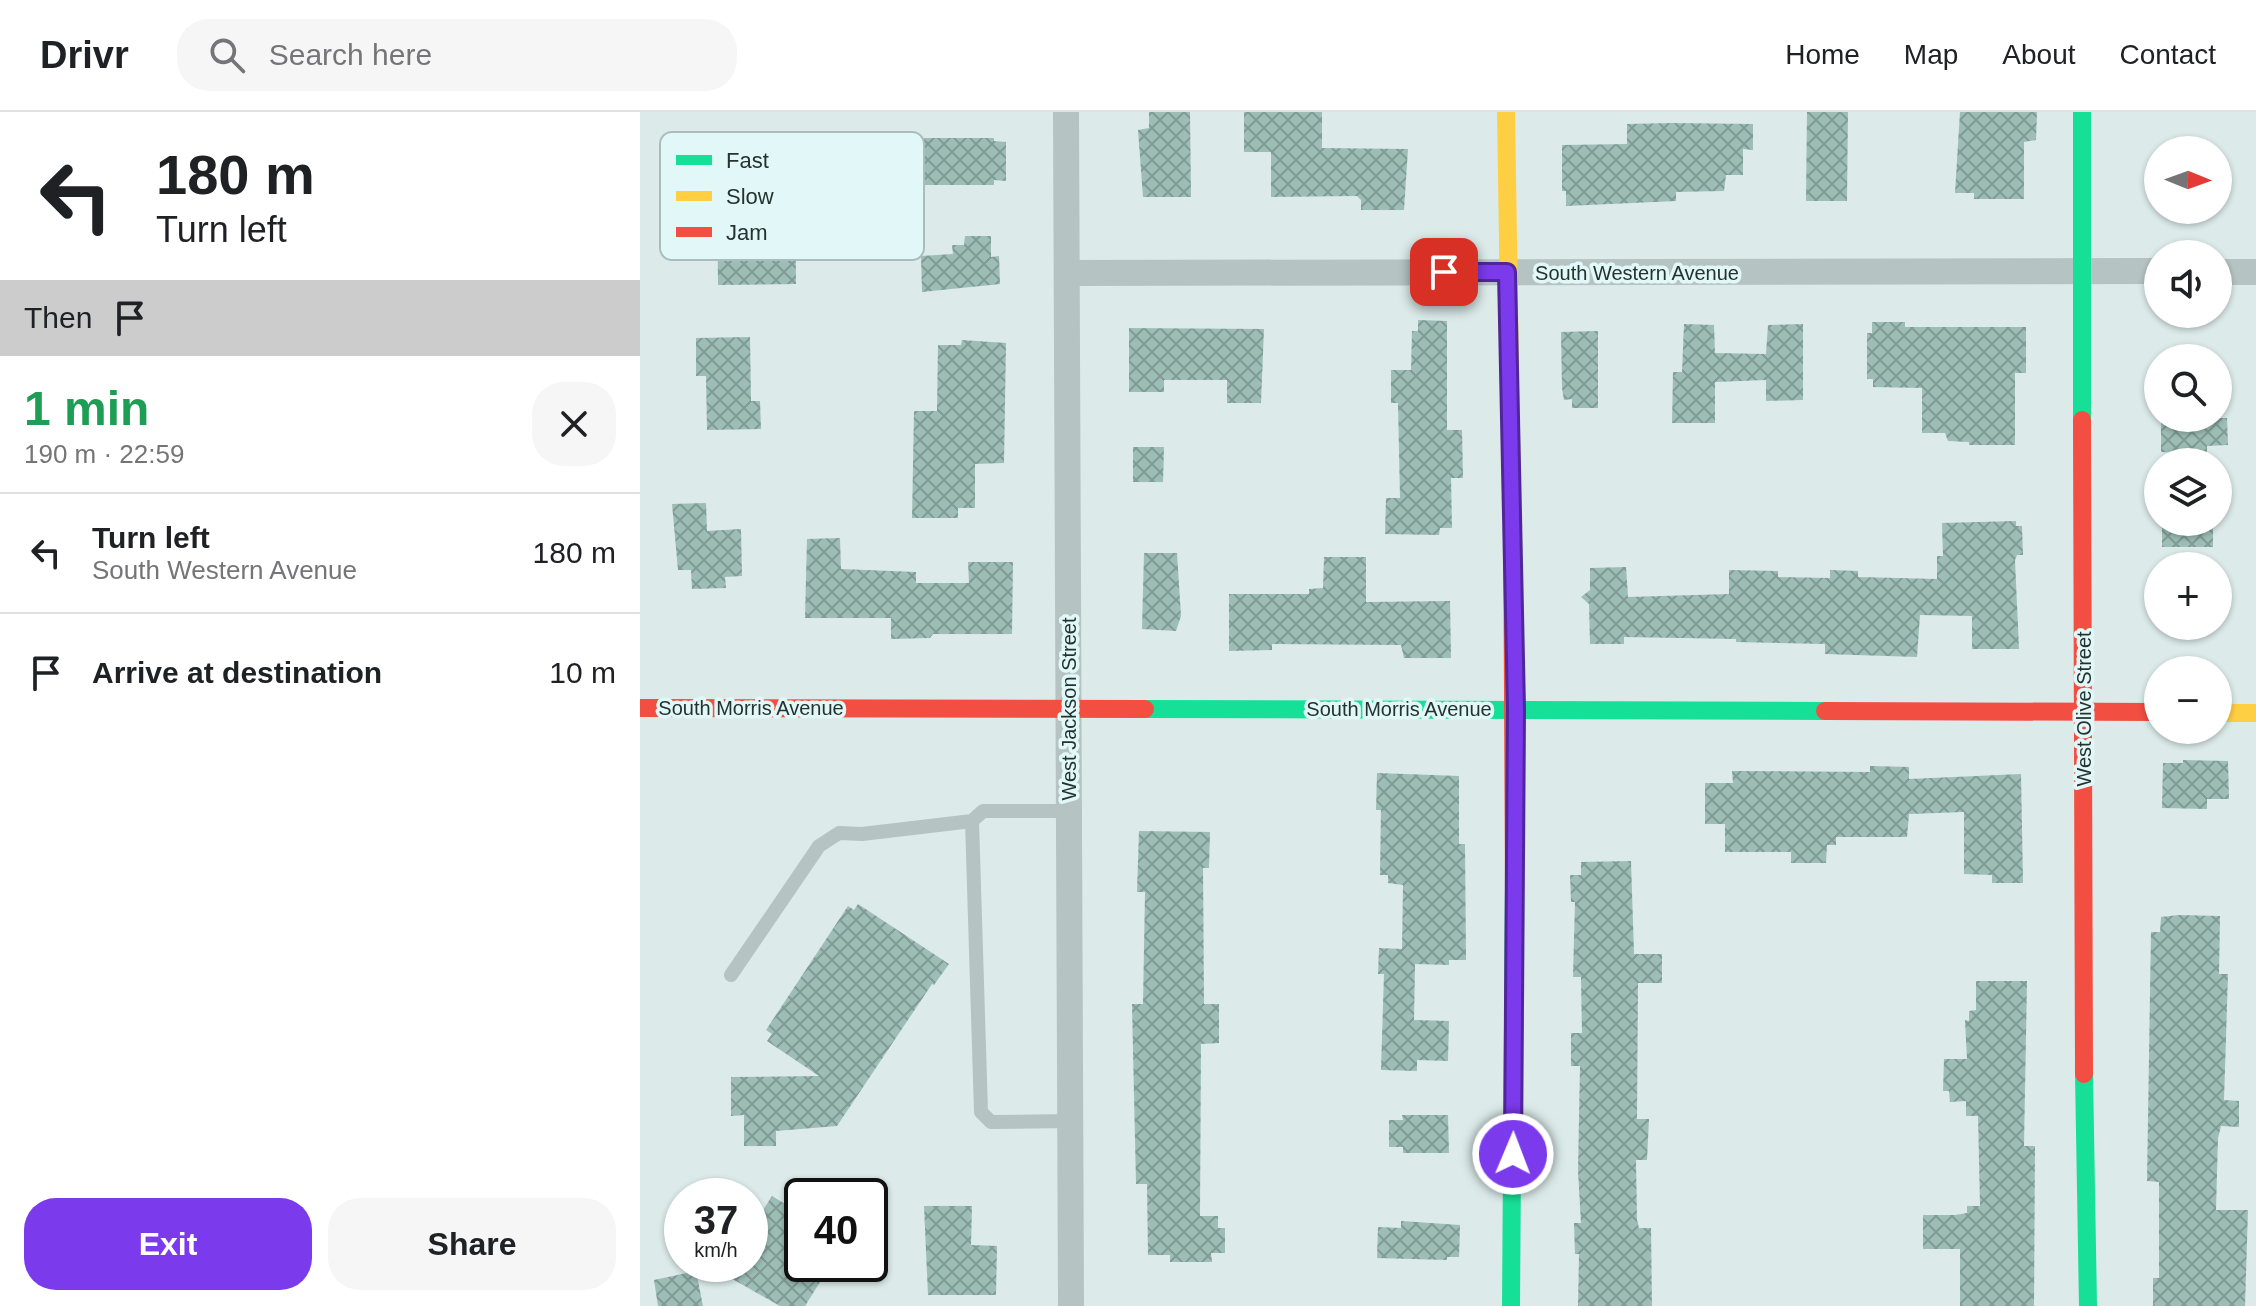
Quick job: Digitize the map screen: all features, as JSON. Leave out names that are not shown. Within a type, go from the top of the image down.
[{"type":"street","name":"West Jackson Street","points":[[1066,112],[1071,1306]]},
{"type":"street","points":[[1506,112],[1516,709],[1511,1306]]},
{"type":"street","name":"West Olive Street","points":[[2082,112],[2083,1035],[2088,1306]]},
{"type":"street","name":"South Western Avenue","points":[[1067,273],[1844,275],[2144,271]]},
{"type":"street","points":[[2232,272],[2256,272]]},
{"type":"street","name":"South Morris Avenue","points":[[640,708],[2144,712]]},
{"type":"street","points":[[2232,713],[2256,713]]},
{"type":"lane","points":[[731,975],[819,846],[839,833],[862,834],[972,821],[983,811],[1070,811]]},
{"type":"lane","points":[[972,821],[981,1112],[991,1122],[1071,1121]]},
{"type":"building","points":[[1149,112],[1190,112],[1191,197],[1143,197],[1138,130],[1149,128]]},
{"type":"building","points":[[1244,112],[1322,112],[1322,148],[1408,149],[1404,210],[1361,210],[1361,200],[1357,196],[1271,197],[1271,152],[1244,152]]},
{"type":"building","points":[[1807,112],[1848,112],[1847,201],[1806,201]]},
{"type":"building","points":[[1960,112],[2037,112],[2036,140],[2024,142],[2024,199],[1974,199],[1974,193],[1955,193]]},
{"type":"building","points":[[1627,124],[1753,124],[1753,150],[1743,149],[1743,175],[1726,175],[1724,191],[1676,192],[1676,201],[1566,206],[1566,191],[1562,191],[1562,145],[1627,144]]},
{"type":"building","points":[[924,138],[994,138],[994,141],[1006,142],[1006,181],[994,180],[994,185],[924,185]]},
{"type":"building","points":[[965,236],[991,236],[991,257],[999,256],[1000,284],[922,292],[921,260],[924,256],[953,254],[952,245],[964,245]]},
{"type":"building","points":[[718,260],[796,260],[796,284],[718,285]]},
{"type":"building","points":[[1418,320],[1447,321],[1447,430],[1462,430],[1463,478],[1451,478],[1452,528],[1440,528],[1439,535],[1385,534],[1386,498],[1400,498],[1398,403],[1391,403],[1391,370],[1411,370],[1412,331],[1418,331]]},
{"type":"building","points":[[1872,322],[1905,322],[1905,327],[2026,327],[2026,373],[2015,373],[2015,445],[1969,445],[1969,442],[1948,441],[1945,433],[1922,433],[1922,388],[1873,387],[1873,379],[1867,379],[1867,333],[1872,333]]},
{"type":"building","points":[[1684,324],[1714,325],[1715,353],[1766,354],[1768,325],[1803,324],[1803,400],[1766,401],[1766,380],[1715,382],[1715,423],[1672,423],[1673,372],[1682,372]]},
{"type":"building","points":[[1129,328],[1264,329],[1261,403],[1227,403],[1227,380],[1164,380],[1164,392],[1129,392]]},
{"type":"building","points":[[1598,331],[1598,408],[1572,408],[1572,399],[1564,400],[1562,388],[1561,332]]},
{"type":"building","points":[[750,337],[751,401],[760,401],[761,429],[707,430],[706,376],[696,376],[696,338]]},
{"type":"building","points":[[962,340],[1006,343],[1004,463],[975,464],[975,508],[958,508],[958,518],[912,518],[914,411],[937,411],[938,345],[961,345]]},
{"type":"building","points":[[2161,432],[2228,432],[2228,445],[2161,448]]},
{"type":"building","points":[[1133,447],[1164,447],[1163,482],[1133,482]]},
{"type":"building","points":[[706,503],[707,531],[741,529],[742,576],[725,577],[726,588],[692,589],[691,570],[678,570],[672,504]]},
{"type":"building","points":[[2016,521],[2016,526],[2022,526],[2023,555],[2017,555],[2015,560],[2019,649],[1972,649],[1972,616],[1920,615],[1917,657],[1825,654],[1825,644],[1736,642],[1736,639],[1624,637],[1624,644],[1590,644],[1589,604],[1581,597],[1590,590],[1590,568],[1626,567],[1628,597],[1729,594],[1729,570],[1778,571],[1778,577],[1830,578],[1830,570],[1858,571],[1858,577],[1937,579],[1937,556],[1943,556],[1942,523]]},
{"type":"building","points":[[2162,536],[2213,536],[2213,547],[2162,547]]},
{"type":"building","points":[[840,538],[841,569],[916,572],[916,583],[969,583],[968,562],[1013,562],[1012,634],[933,634],[930,638],[891,639],[891,618],[805,618],[807,539]]},
{"type":"building","points":[[1144,553],[1177,553],[1181,616],[1176,631],[1142,629]]},
{"type":"building","points":[[1324,557],[1366,557],[1366,602],[1450,601],[1451,658],[1404,658],[1401,645],[1272,644],[1272,650],[1229,651],[1229,594],[1309,594],[1309,589],[1323,588]]},
{"type":"building","points":[[2183,760],[2228,761],[2229,799],[2207,799],[2207,809],[2162,808],[2163,763],[2183,763]]},
{"type":"building","points":[[1870,766],[1909,767],[1909,779],[2021,774],[2023,883],[1992,883],[1992,875],[1964,874],[1964,812],[1909,814],[1907,837],[1836,837],[1836,845],[1827,845],[1826,863],[1791,863],[1791,852],[1725,852],[1725,824],[1705,824],[1705,783],[1733,783],[1732,771],[1870,772]]},
{"type":"building","points":[[1377,773],[1459,776],[1459,844],[1465,844],[1466,960],[1449,960],[1449,965],[1415,964],[1414,1020],[1449,1021],[1448,1061],[1417,1060],[1417,1071],[1381,1070],[1384,974],[1378,974],[1379,948],[1402,949],[1403,885],[1388,883],[1388,875],[1380,875],[1381,810],[1376,810]]},
{"type":"building","points":[[1139,831],[1210,832],[1209,868],[1203,868],[1204,1004],[1219,1004],[1219,1043],[1201,1044],[1200,1216],[1218,1216],[1218,1228],[1225,1228],[1225,1253],[1211,1253],[1212,1262],[1170,1262],[1170,1255],[1148,1255],[1147,1184],[1136,1184],[1132,1004],[1143,1004],[1145,892],[1137,892]]},
{"type":"building","points":[[1631,861],[1634,954],[1662,954],[1662,983],[1638,983],[1637,1119],[1649,1119],[1647,1160],[1636,1160],[1637,1220],[1639,1228],[1651,1228],[1652,1306],[1578,1306],[1579,1254],[1575,1254],[1574,1223],[1581,1223],[1578,1171],[1580,1066],[1571,1066],[1571,1033],[1582,1033],[1581,977],[1573,977],[1575,902],[1571,902],[1570,875],[1581,875],[1581,862]]},
{"type":"building","points":[[858,904],[949,964],[932,984],[837,1126],[776,1131],[776,1146],[744,1146],[744,1115],[731,1116],[731,1077],[819,1076],[767,1041],[772,1034],[766,1030],[848,906],[854,910]]},
{"type":"building","points":[[2220,916],[2219,974],[2228,974],[2224,1100],[2239,1101],[2239,1127],[2221,1126],[2216,1210],[2248,1210],[2245,1306],[2153,1306],[2153,1278],[2159,1278],[2159,1182],[2147,1181],[2151,932],[2160,932],[2161,917]]},
{"type":"building","points":[[1976,981],[2027,981],[2024,1146],[2035,1146],[2034,1306],[1960,1306],[1960,1249],[1923,1249],[1923,1215],[1955,1215],[1967,1213],[1967,1206],[1980,1206],[1978,1116],[1966,1116],[1966,1101],[1950,1102],[1949,1091],[1943,1091],[1944,1059],[1967,1059],[1965,1020],[1969,1021],[1969,1011],[1976,1010]]},
{"type":"building","points":[[1402,1115],[1448,1115],[1449,1153],[1403,1153],[1403,1147],[1389,1147],[1389,1120],[1403,1120]]},
{"type":"building","points":[[772,1196],[784,1203],[784,1282],[820,1282],[805,1306],[780,1306],[738,1282],[768,1282],[768,1202]]},
{"type":"building","points":[[924,1206],[972,1206],[971,1245],[997,1246],[996,1295],[928,1295]]},
{"type":"building","points":[[1401,1221],[1460,1225],[1459,1257],[1447,1257],[1447,1260],[1377,1258],[1378,1227],[1401,1228]]},
{"type":"building","points":[[664,1278],[664,1282],[698,1282],[703,1306],[658,1306],[654,1280]]},
{"type":"traffic: fast","points":[[2082,112],[2082,420]]},
{"type":"traffic: fast","points":[[1145,709],[1825,711]]},
{"type":"traffic: fast","points":[[1511,1306],[1514,890]]},
{"type":"traffic: fast","points":[[2084,1074],[2088,1306]]},
{"type":"traffic: slow","points":[[1506,112],[1512,498]]},
{"type":"traffic: slow","points":[[2232,713],[2256,713]]},
{"type":"traffic: jam","points":[[2082,420],[2084,1074]]},
{"type":"traffic: jam","points":[[1512,498],[1514,890]]},
{"type":"traffic: jam","points":[[640,708],[1145,709]]},
{"type":"traffic: jam","points":[[1825,711],[2144,712]]},
{"type":"route","points":[[1444,272],[1507,272],[1516,709],[1513,1154]]}]
